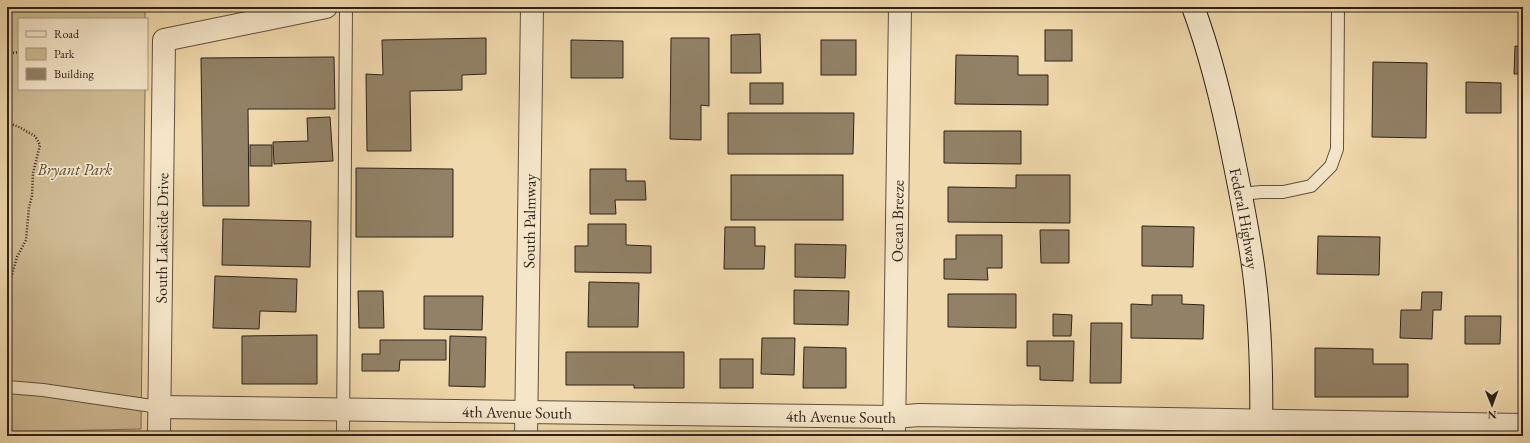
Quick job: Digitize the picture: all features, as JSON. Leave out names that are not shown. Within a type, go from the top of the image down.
[{"type":"street","name":"South Lakeside Drive","points":[[159,436],[164,40],[326,7]]},
{"type":"street","name":"South Palmway","points":[[526,436],[532,7]]},
{"type":"street","name":"Ocean Breeze","points":[[894,426],[900,7]]},
{"type":"street","name":"Federal Highway","points":[[1193,7],[1200,26],[1228,130],[1241,194],[1254,273],[1260,344],[1261,429]]},
{"type":"street","name":"4th Avenue South","points":[[159,407],[527,412],[894,426],[919,415],[1261,429],[1448,430],[1523,425]]},
{"type":"lane","points":[[343,436],[346,7]]},
{"type":"lane","points":[[1241,194],[1283,192],[1311,186],[1331,166],[1338,149],[1338,7]]},
{"type":"lane","points":[[7,387],[43,390],[159,407]]},
{"type":"path","points":[[7,54],[18,52]]},
{"type":"path","points":[[7,123],[17,126],[35,136],[40,145],[33,173],[32,196],[29,207],[26,240],[17,257],[11,278],[7,284]]},
{"type":"green space","name":"Bryant Park","points":[[7,7],[73,7],[145,11],[145,18],[18,18],[18,90],[145,90],[141,429],[7,432]]},
{"type":"building","points":[[61,7],[130,7],[130,10],[61,9]]},
{"type":"building","points":[[1045,30],[1072,30],[1072,61],[1045,61]]},
{"type":"building","points":[[760,34],[761,73],[731,73],[731,35]]},
{"type":"building","points":[[486,38],[486,74],[462,75],[462,90],[410,91],[411,151],[367,151],[366,74],[383,75],[382,40]]},
{"type":"building","points":[[671,38],[709,38],[709,106],[701,105],[701,140],[670,139]]},
{"type":"building","points":[[571,40],[623,41],[623,78],[571,78]]},
{"type":"building","points":[[821,40],[856,40],[856,75],[821,75]]},
{"type":"building","points":[[1515,46],[1523,47],[1523,74],[1514,74]]},
{"type":"building","points":[[956,55],[1018,56],[1018,75],[1048,75],[1048,105],[955,104]]},
{"type":"building","points":[[334,57],[335,109],[248,109],[249,206],[203,206],[201,58]]},
{"type":"building","points":[[1373,62],[1427,63],[1426,138],[1372,137]]},
{"type":"building","points":[[1466,82],[1501,83],[1501,113],[1466,113]]},
{"type":"building","points":[[750,83],[783,83],[783,104],[750,104]]},
{"type":"building","points":[[728,113],[854,113],[853,154],[728,154]]},
{"type":"building","points":[[330,117],[333,161],[274,164],[273,142],[308,141],[307,118]]},
{"type":"building","points":[[944,131],[1021,131],[1021,164],[944,163]]},
{"type":"building","points":[[250,145],[272,145],[272,166],[250,166]]},
{"type":"building","points":[[356,168],[453,169],[453,237],[356,237]]},
{"type":"building","points":[[590,169],[626,169],[626,181],[645,181],[646,200],[615,200],[616,214],[590,214]]},
{"type":"building","points":[[731,175],[843,175],[843,220],[731,220]]},
{"type":"building","points":[[1016,175],[1070,175],[1070,223],[948,222],[948,187],[1016,188]]},
{"type":"building","points":[[223,219],[311,221],[310,267],[222,265]]},
{"type":"building","points":[[588,224],[626,224],[626,245],[651,246],[651,273],[575,272],[575,246],[588,246]]},
{"type":"building","points":[[1142,226],[1194,227],[1193,267],[1142,266]]},
{"type":"building","points":[[725,227],[755,227],[755,246],[765,246],[764,269],[724,269]]},
{"type":"building","points":[[1040,230],[1069,230],[1069,263],[1041,263]]},
{"type":"building","points":[[956,235],[1002,235],[1002,268],[987,268],[988,280],[944,279],[944,259],[956,259]]},
{"type":"building","points":[[1318,236],[1380,237],[1379,275],[1317,274]]},
{"type":"building","points":[[795,244],[846,245],[845,278],[795,277]]},
{"type":"building","points":[[215,276],[297,279],[296,312],[260,311],[259,329],[213,328]]},
{"type":"building","points":[[589,282],[639,283],[638,327],[588,327]]},
{"type":"building","points":[[794,290],[849,291],[848,325],[794,324]]},
{"type":"building","points":[[358,291],[383,291],[384,328],[359,328]]},
{"type":"building","points":[[1422,292],[1442,292],[1441,310],[1433,310],[1432,339],[1400,338],[1401,310],[1421,310]]},
{"type":"building","points":[[948,294],[1016,294],[1016,328],[948,327]]},
{"type":"building","points":[[1152,295],[1182,295],[1182,304],[1204,305],[1203,339],[1131,338],[1131,304],[1152,305]]},
{"type":"building","points":[[424,296],[483,296],[482,330],[424,329]]},
{"type":"building","points":[[1053,314],[1072,315],[1071,336],[1053,336]]},
{"type":"building","points":[[1465,316],[1501,316],[1500,344],[1465,344]]},
{"type":"building","points":[[1091,323],[1122,323],[1121,383],[1090,383]]},
{"type":"building","points":[[317,335],[317,384],[242,384],[242,336]]},
{"type":"building","points":[[450,336],[486,337],[485,387],[449,386]]},
{"type":"building","points":[[762,338],[795,338],[794,375],[761,374]]},
{"type":"building","points":[[380,340],[446,340],[446,360],[400,360],[399,371],[362,371],[362,354],[380,354]]},
{"type":"building","points":[[1027,341],[1074,341],[1073,381],[1040,380],[1040,366],[1027,366]]},
{"type":"building","points":[[804,347],[846,348],[846,388],[803,388]]},
{"type":"building","points":[[1315,348],[1373,349],[1373,364],[1408,364],[1408,397],[1315,397]]},
{"type":"building","points":[[566,352],[684,352],[684,388],[634,388],[634,385],[566,385]]},
{"type":"building","points":[[720,359],[753,359],[753,388],[720,388]]}]
